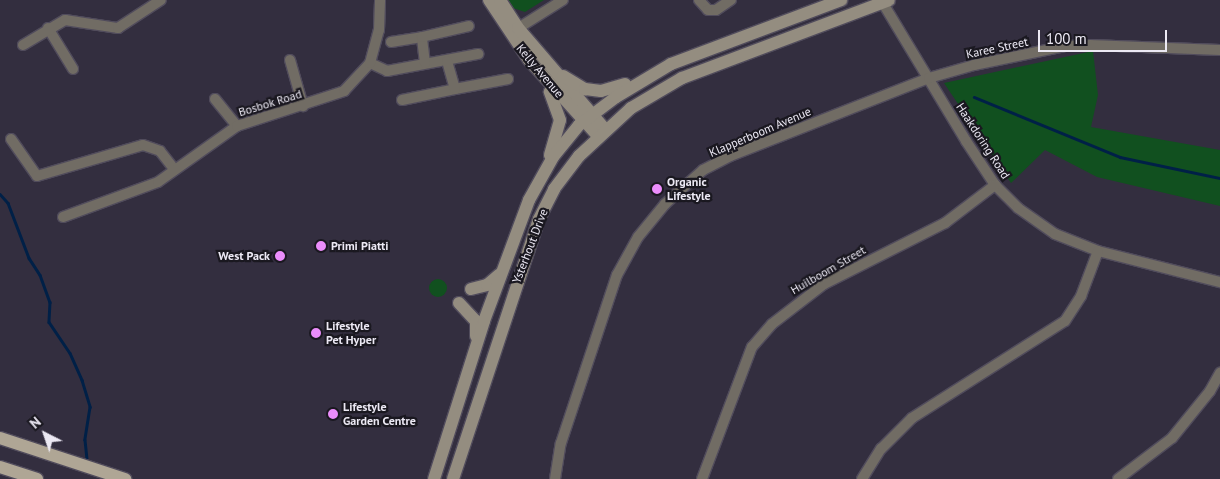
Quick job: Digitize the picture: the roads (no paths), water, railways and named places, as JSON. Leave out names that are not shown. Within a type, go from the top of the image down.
[{"type":"main road","name":"Kelly Avenue","points":[[489,0],[533,56],[586,118],[601,132]]},
{"type":"main road","name":"Kelly Avenue","points":[[500,0],[513,31]]},
{"type":"main road","name":"Ysterhout Drive","points":[[434,479],[501,274],[537,182],[586,118],[649,76],[681,59],[841,0]]},
{"type":"main road","name":"Ysterhout Drive","points":[[453,479],[539,219],[565,173],[601,132],[630,108],[682,78],[884,1]]},
{"type":"main road","points":[[533,56],[585,89],[610,90],[649,76]]},
{"type":"main road","points":[[533,56],[556,101],[560,120],[558,136],[537,182]]},
{"type":"main road","points":[[471,289],[487,285],[501,274]]},
{"type":"main road","points":[[458,304],[476,321],[476,349]]},
{"type":"main road","points":[[0,438],[125,479]]},
{"type":"main road","points":[[0,467],[37,479]]},
{"type":"street","points":[[23,45],[48,28],[70,19],[118,28],[161,0]]},
{"type":"street","name":"Bosbok Road","points":[[62,217],[142,189],[175,170],[237,126],[304,106],[344,91],[370,63],[379,30],[380,0]]},
{"type":"street","points":[[513,31],[563,0]]},
{"type":"street","points":[[699,0],[708,10],[716,10],[731,0]]},
{"type":"street","name":"Haakdoring Road","points":[[884,1],[995,185],[1039,225],[1098,251],[1220,282]]},
{"type":"street","points":[[391,42],[469,26]]},
{"type":"street","points":[[48,28],[73,69]]},
{"type":"street","points":[[422,37],[424,63]]},
{"type":"street","name":"Karee Street","points":[[929,78],[1066,46],[1220,50]]},
{"type":"street","points":[[370,63],[387,71],[424,63],[447,62],[478,54]]},
{"type":"street","points":[[290,60],[304,106]]},
{"type":"street","points":[[447,62],[455,90]]},
{"type":"street","name":"Klapperboom Avenue","points":[[555,479],[561,444],[617,275],[638,237],[665,204],[703,170],[730,156],[929,78]]},
{"type":"street","points":[[402,100],[508,79]]},
{"type":"street","points":[[215,99],[237,126]]},
{"type":"street","points":[[10,138],[37,176],[144,145],[160,151],[175,170]]},
{"type":"street","name":"Huilboom Street","points":[[702,479],[752,347],[772,324],[824,284],[945,223],[995,185]]},
{"type":"street","points":[[862,479],[881,449],[912,418],[1036,342],[1065,321],[1081,296],[1098,251]]},
{"type":"street","points":[[1118,479],[1172,438],[1194,413],[1220,373]]},
{"type":"waterway","points":[[974,97],[1120,157],[1220,178]]},
{"type":"waterway","points":[[0,194],[8,203],[29,258],[40,275],[50,302],[49,322],[70,353],[82,380],[90,407],[85,440],[87,459]]},
{"type":"place","name":"Organic Lifestyle","points":[[657,189]]},
{"type":"place","name":"Primi Piatti","points":[[321,246]]},
{"type":"place","name":"West Pack","points":[[280,256]]},
{"type":"place","name":"Lifestyle Pet Hyper","points":[[316,333]]},
{"type":"place","name":"Lifestyle Garden Centre","points":[[333,414]]}]
